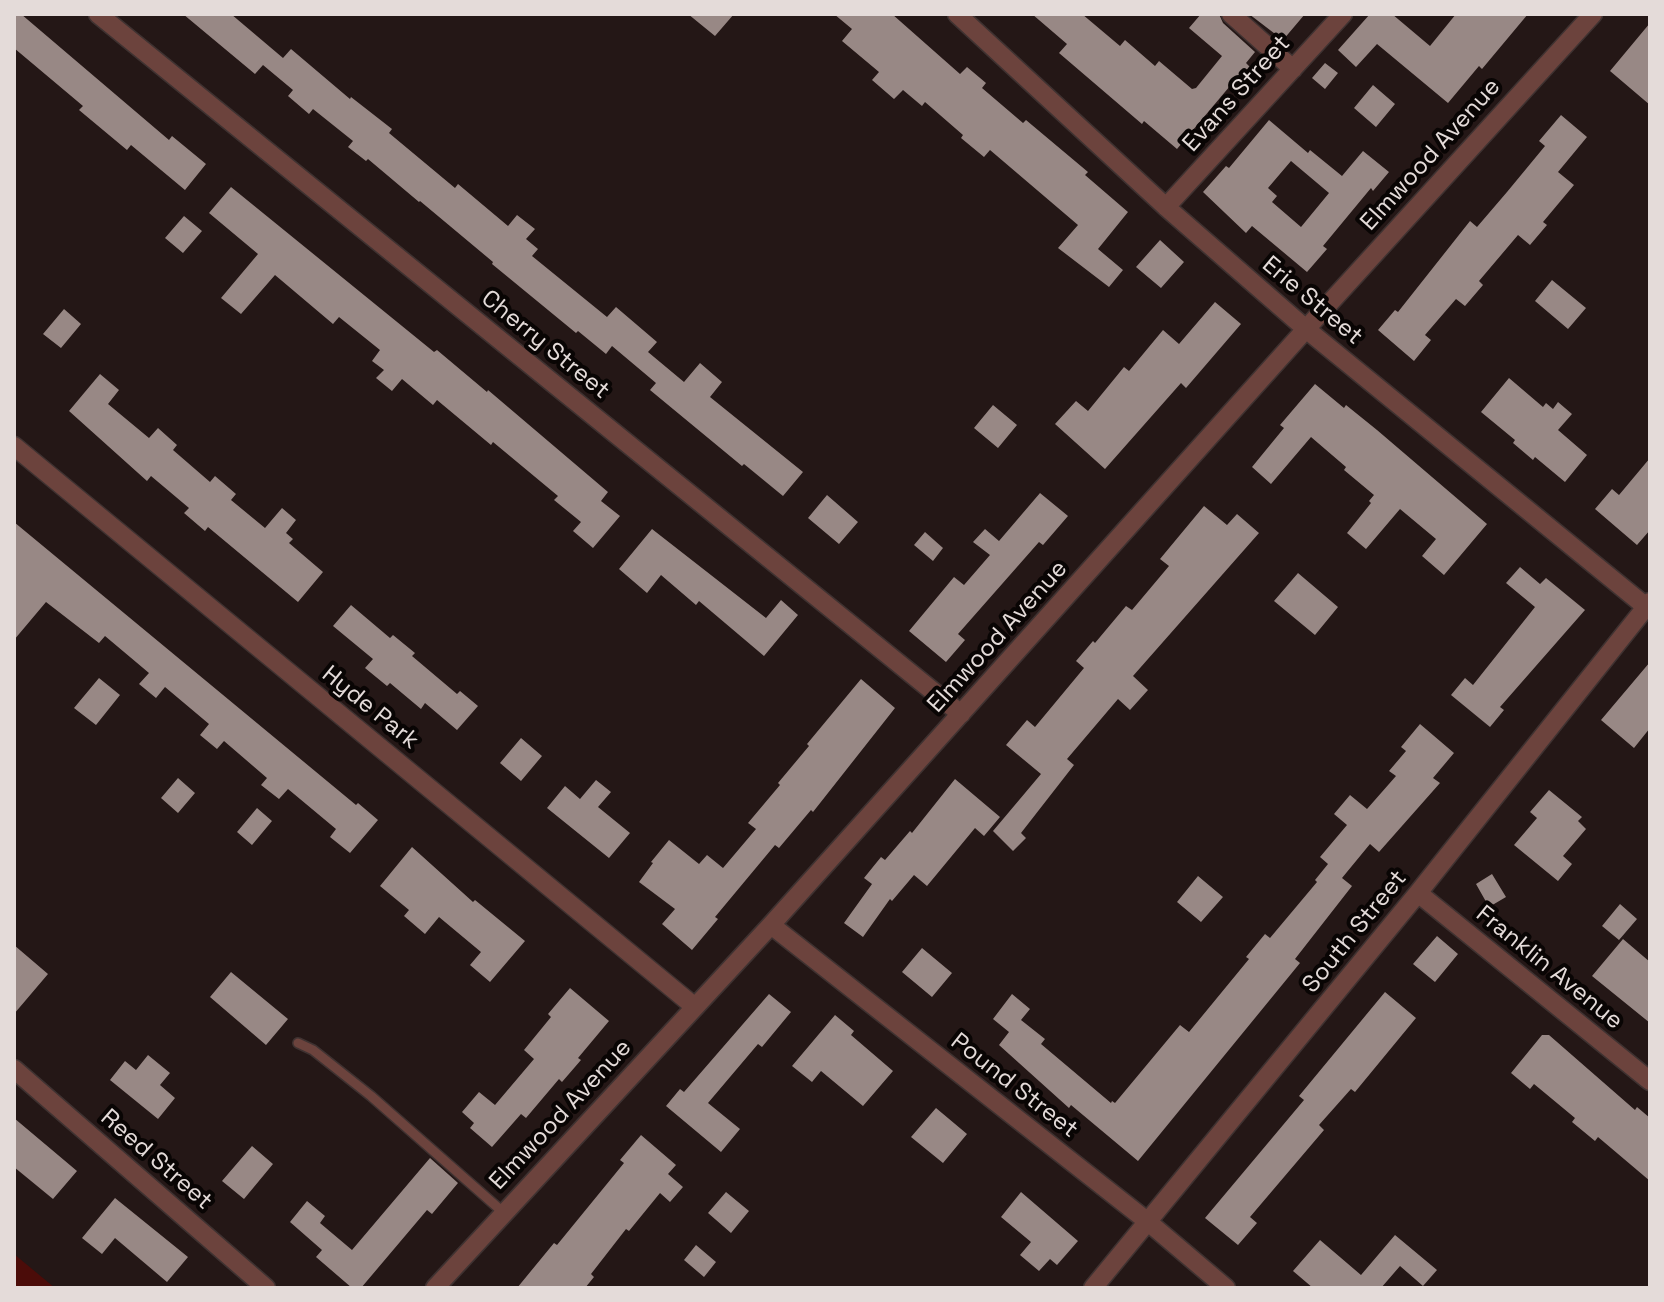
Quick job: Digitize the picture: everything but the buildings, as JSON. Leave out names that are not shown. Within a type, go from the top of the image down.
[{"type":"street","name":"Cherry Street","points":[[98,14],[961,714]]},
{"type":"street","name":"Erie Street","points":[[957,14],[1166,207],[1306,329],[1649,606]]},
{"type":"street","points":[[1231,14],[1293,69]]},
{"type":"street","name":"Evans Street","points":[[1166,207],[1343,14]]},
{"type":"street","name":"Elmwood Avenue","points":[[435,1288],[771,925],[1593,14]]},
{"type":"street","name":"Hyde Park","points":[[14,446],[695,1007]]},
{"type":"street","name":"South Street","points":[[1093,1288],[1649,606]]},
{"type":"street","name":"Franklin Avenue","points":[[1418,893],[1650,1081]]},
{"type":"street","name":"Pound Street","points":[[771,925],[1147,1221],[1226,1288]]},
{"type":"street","name":"Reed Street","points":[[14,1069],[266,1288]]},
{"type":"lane","points":[[298,1043],[313,1050],[371,1096],[504,1213]]},
{"type":"shaded area","points":[[14,1254],[55,1288],[14,1288]]}]
